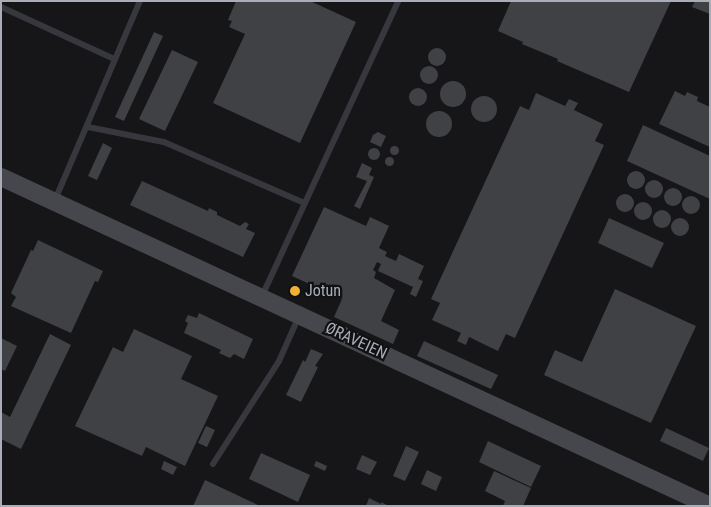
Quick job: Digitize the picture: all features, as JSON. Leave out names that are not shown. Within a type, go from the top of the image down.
[{"type":"street","name":"ØRAVEIEN","points":[[1,177],[710,506]]},
{"type":"lane","points":[[55,201],[140,1]]},
{"type":"lane","points":[[262,297],[398,1]]},
{"type":"lane","points":[[1,7],[114,59]]},
{"type":"lane","points":[[88,127],[164,142],[304,203]]},
{"type":"lane","points":[[213,464],[279,360],[299,315]]},
{"type":"building","points":[[236,1],[310,1],[356,22],[300,143],[213,103],[245,34],[229,27],[232,21],[228,20]]},
{"type":"building","points":[[511,1],[671,1],[629,92],[557,61],[558,59],[522,44],[523,42],[498,31]]},
{"type":"building","points":[[695,1],[710,1],[710,14],[692,7]]},
{"type":"building","points":[[154,32],[163,36],[124,121],[115,117]]},
{"type":"building","points":[[437,48],[443,51],[446,57],[443,63],[437,66],[431,63],[428,57],[431,51]]},
{"type":"building","points":[[172,50],[198,62],[165,131],[139,119]]},
{"type":"building","points":[[429,66],[435,69],[438,75],[435,81],[429,84],[423,81],[420,75],[423,69]]},
{"type":"building","points":[[453,81],[462,85],[466,94],[462,103],[453,107],[444,103],[440,94],[444,85]]},
{"type":"building","points":[[418,88],[424,91],[427,97],[424,103],[418,106],[412,103],[409,97],[412,91]]},
{"type":"building","points":[[675,91],[685,96],[687,92],[698,97],[697,101],[710,107],[710,147],[659,124]]},
{"type":"building","points":[[536,93],[565,106],[569,99],[578,103],[574,110],[603,124],[595,141],[604,145],[515,338],[506,334],[498,351],[469,337],[466,345],[457,341],[461,333],[432,320],[440,303],[431,299],[520,106],[529,110]]},
{"type":"building","points":[[484,96],[493,100],[497,109],[493,118],[484,122],[475,118],[471,109],[475,100]]},
{"type":"building","points":[[439,111],[448,115],[452,124],[448,133],[439,137],[430,133],[426,124],[430,115]]},
{"type":"building","points":[[643,125],[710,156],[710,199],[627,161]]},
{"type":"building","points":[[378,132],[386,136],[381,147],[370,142],[373,135]]},
{"type":"building","points":[[103,143],[112,148],[97,180],[88,176]]},
{"type":"building","points":[[394,145],[399,150],[394,155],[389,150]]},
{"type":"building","points":[[376,148],[379,149],[379,159],[372,160],[369,159],[368,152],[369,149]]},
{"type":"building","points":[[389,156],[394,161],[389,166],[384,161]]},
{"type":"building","points":[[362,163],[372,168],[369,175],[374,177],[360,209],[354,206],[367,181],[356,177]]},
{"type":"building","points":[[636,171],[642,174],[645,180],[642,186],[636,189],[630,186],[627,180],[630,174]]},
{"type":"building","points":[[654,180],[660,183],[663,189],[660,195],[654,198],[648,195],[645,189],[648,183]]},
{"type":"building","points":[[142,181],[208,211],[209,208],[217,212],[217,215],[240,226],[245,222],[249,224],[246,229],[255,233],[243,257],[130,205]]},
{"type":"building","points":[[673,188],[679,191],[682,197],[679,203],[673,206],[667,203],[664,197],[667,191]]},
{"type":"building","points":[[625,194],[631,197],[634,203],[631,209],[625,212],[619,209],[616,203],[619,197]]},
{"type":"building","points":[[691,196],[697,199],[700,205],[697,211],[691,214],[685,211],[682,205],[685,199]]},
{"type":"building","points":[[643,202],[649,205],[652,211],[649,217],[643,220],[637,217],[634,211],[637,205]]},
{"type":"building","points":[[324,207],[366,226],[370,217],[389,226],[379,248],[387,252],[385,256],[396,261],[399,254],[424,266],[418,279],[423,281],[416,297],[410,294],[413,287],[378,271],[381,264],[377,262],[373,270],[376,272],[374,278],[395,290],[381,321],[399,330],[393,344],[334,317],[342,299],[292,276]]},
{"type":"building","points":[[662,210],[668,213],[671,219],[668,225],[662,228],[656,225],[653,219],[656,213]]},
{"type":"building","points":[[609,218],[664,243],[652,268],[598,243]]},
{"type":"building","points":[[680,218],[686,221],[689,227],[686,233],[680,236],[674,233],[671,227],[674,221]]},
{"type":"building","points":[[38,240],[103,271],[98,282],[95,281],[71,333],[11,306],[16,297],[11,293],[31,250],[33,251]]},
{"type":"building","points":[[615,289],[696,326],[651,423],[544,375],[555,350],[582,362]]},
{"type":"building","points":[[199,313],[253,339],[244,359],[234,354],[230,358],[219,353],[221,350],[184,333],[188,323],[185,321],[188,315],[197,318]]},
{"type":"building","points":[[134,329],[192,356],[181,379],[218,396],[185,466],[146,447],[142,456],[75,426],[113,347],[123,352]]},
{"type":"building","points":[[50,334],[71,345],[21,449],[1,439],[1,412],[10,417]]},
{"type":"building","points":[[1,338],[17,346],[5,371],[1,369]]},
{"type":"building","points":[[424,341],[498,375],[491,389],[417,356]]},
{"type":"building","points":[[311,349],[323,354],[315,366],[318,367],[301,402],[286,395],[303,360],[305,362]]},
{"type":"building","points":[[206,426],[215,430],[207,447],[198,443]]},
{"type":"building","points":[[666,428],[709,448],[703,461],[660,441]]},
{"type":"building","points":[[488,441],[541,466],[531,487],[479,462]]},
{"type":"building","points":[[406,446],[419,452],[405,481],[393,476]]},
{"type":"building","points":[[261,453],[310,475],[298,502],[249,479]]},
{"type":"building","points":[[362,455],[377,462],[370,475],[356,469]]},
{"type":"building","points":[[164,461],[177,467],[173,475],[161,469]]},
{"type":"building","points":[[316,461],[327,466],[325,471],[314,466]]},
{"type":"building","points":[[427,470],[442,477],[436,491],[421,484]]},
{"type":"building","points":[[494,471],[531,488],[523,506],[503,506],[505,501],[485,491]]},
{"type":"building","points":[[205,480],[260,506],[193,506]]},
{"type":"building","points":[[369,498],[381,504],[381,502],[389,506],[366,506]]},
{"type":"place","name":"Jotun","points":[[295,291]]}]
